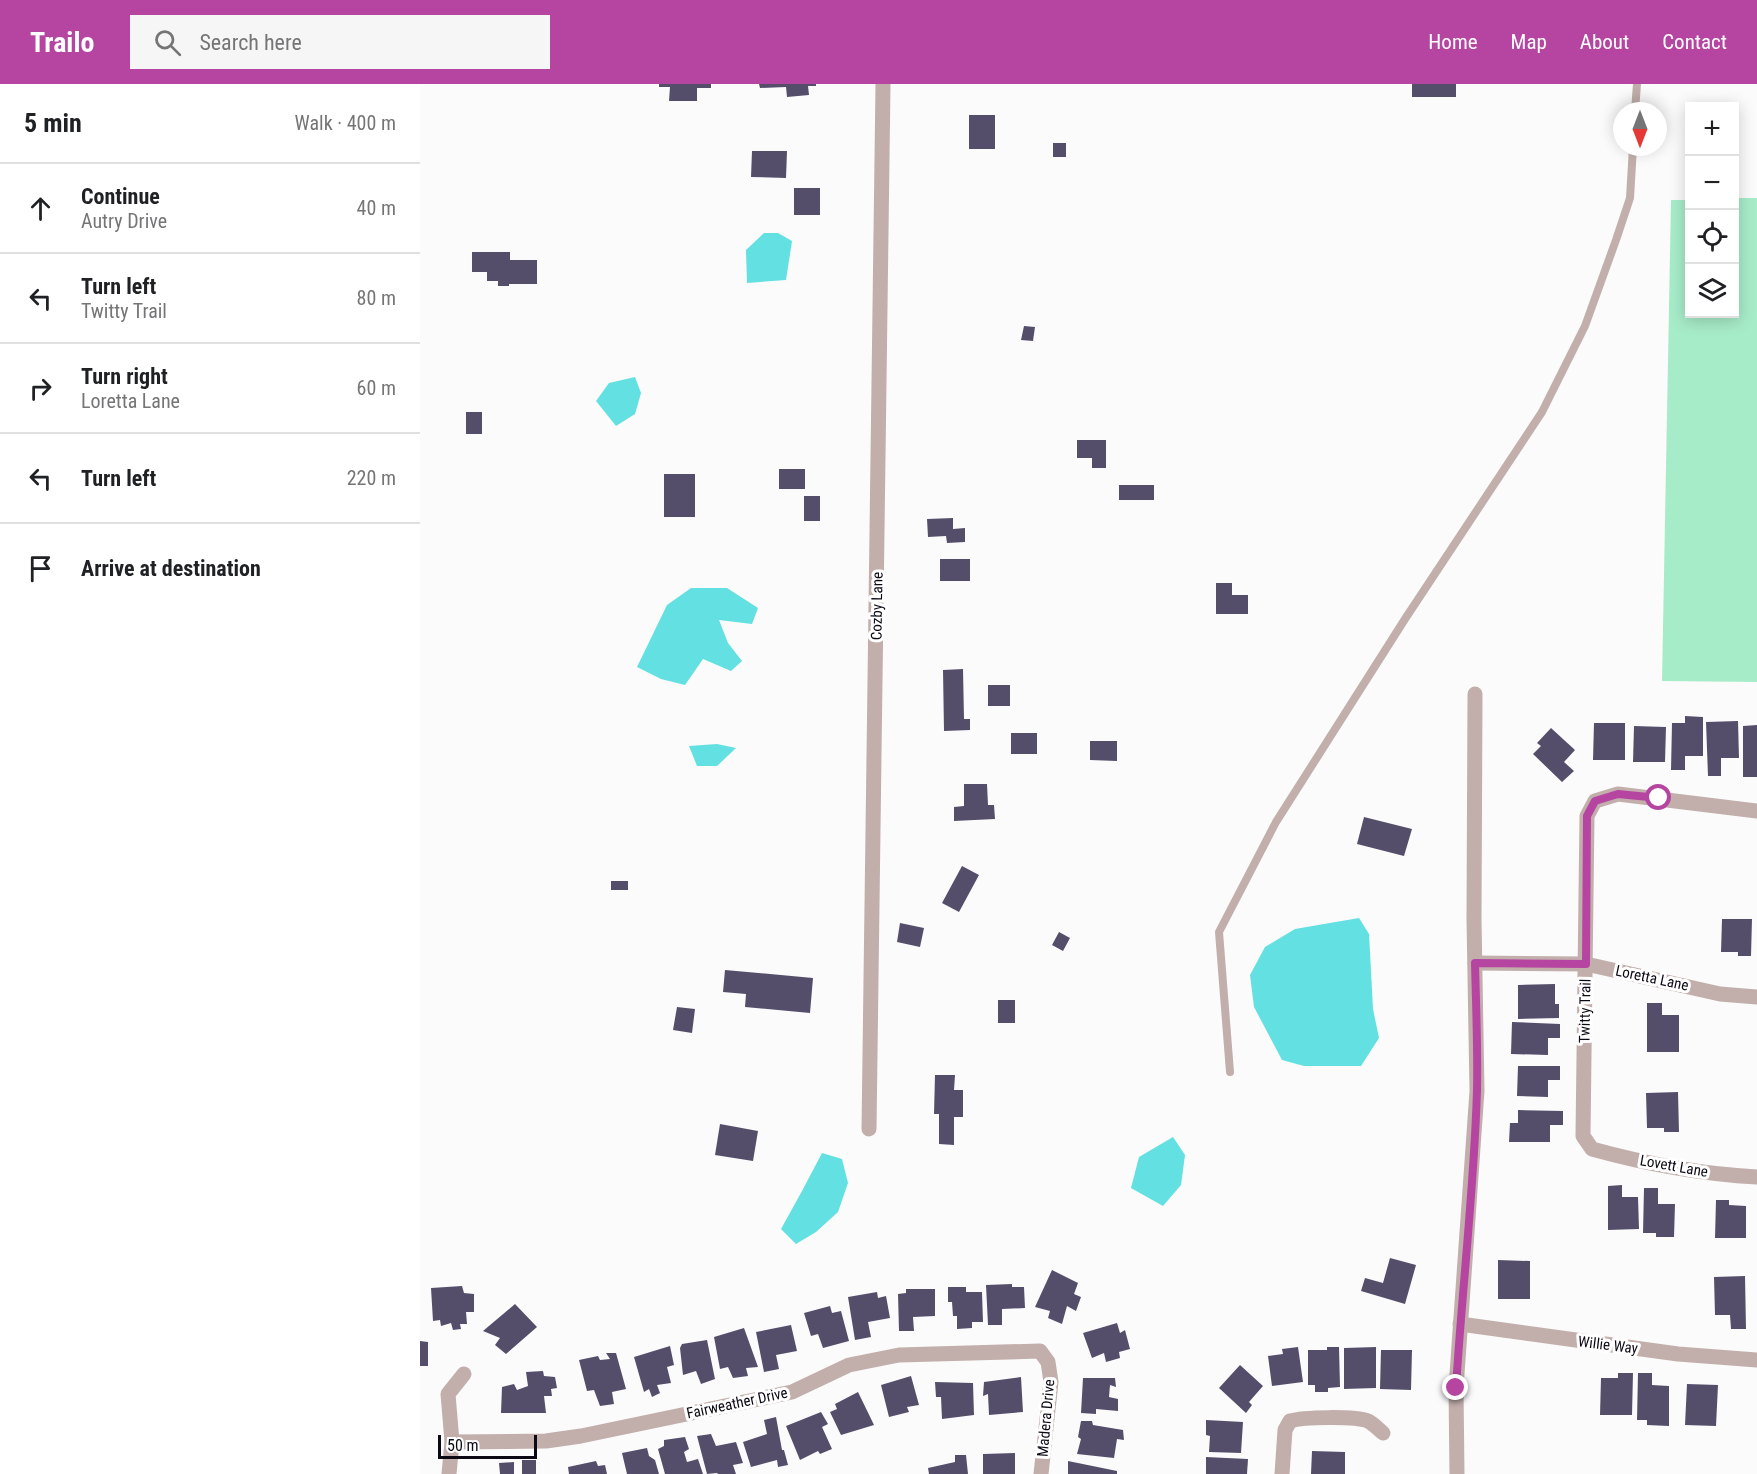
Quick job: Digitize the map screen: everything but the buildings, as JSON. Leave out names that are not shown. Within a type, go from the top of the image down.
[{"type":"street","name":"Cozby Lane","points":[[869,1129],[883,84]]},
{"type":"street","points":[[1457,1474],[1456,1388],[1477,1091],[1475,694]]},
{"type":"street","name":"Twitty Trail","points":[[1592,1149],[1583,1136],[1587,816],[1595,801],[1618,794],[1757,811]]},
{"type":"street","name":"Loretta Lane","points":[[1475,963],[1586,964],[1720,994],[1757,997]]},
{"type":"street","name":"Lovett Lane","points":[[1592,1149],[1663,1165],[1724,1175],[1757,1177]]},
{"type":"street","name":"Willie Way","points":[[1460,1324],[1678,1354],[1757,1360]]},
{"type":"street","name":"Fairweather Drive","points":[[452,1442],[546,1440],[582,1436],[792,1392],[849,1365],[899,1355],[1040,1351],[1048,1362]]},
{"type":"street","name":"Madera Drive","points":[[1041,1474],[1051,1382],[1048,1362]]},
{"type":"street","points":[[449,1474],[452,1442],[448,1394],[464,1374]]},
{"type":"street","points":[[1282,1474],[1285,1430],[1290,1421],[1302,1418],[1359,1419],[1368,1421],[1383,1433]]},
{"type":"lane","points":[[1636,102],[1637,84]]},
{"type":"lane","points":[[1230,1072],[1219,932],[1276,822],[1398,629],[1542,412],[1585,326],[1616,240],[1630,198],[1632,156]]},
{"type":"green space","points":[[1739,198],[1757,198],[1757,682],[1662,681],[1671,200],[1685,200],[1685,318],[1739,318]]},
{"type":"water","points":[[764,233],[778,233],[792,241],[786,280],[747,283],[746,250]]},
{"type":"water","points":[[635,377],[641,393],[635,414],[616,426],[596,401],[609,383]]},
{"type":"water","points":[[691,588],[727,588],[758,608],[752,624],[719,620],[728,643],[742,661],[731,671],[703,659],[685,685],[661,679],[637,667],[667,605]]},
{"type":"water","points":[[717,744],[736,748],[717,766],[697,766],[689,746]]},
{"type":"water","points":[[1359,918],[1369,934],[1373,1009],[1379,1038],[1361,1066],[1304,1066],[1282,1060],[1254,1007],[1250,975],[1265,947],[1295,929]]},
{"type":"water","points":[[1173,1137],[1185,1155],[1181,1185],[1163,1206],[1131,1188],[1139,1157]]},
{"type":"water","points":[[822,1153],[842,1159],[848,1183],[838,1212],[816,1232],[796,1244],[781,1229]]},
{"type":"route","points":[[1456,1388],[1477,1091],[1475,963],[1586,964],[1587,816],[1595,801],[1618,794],[1659,798]]}]
